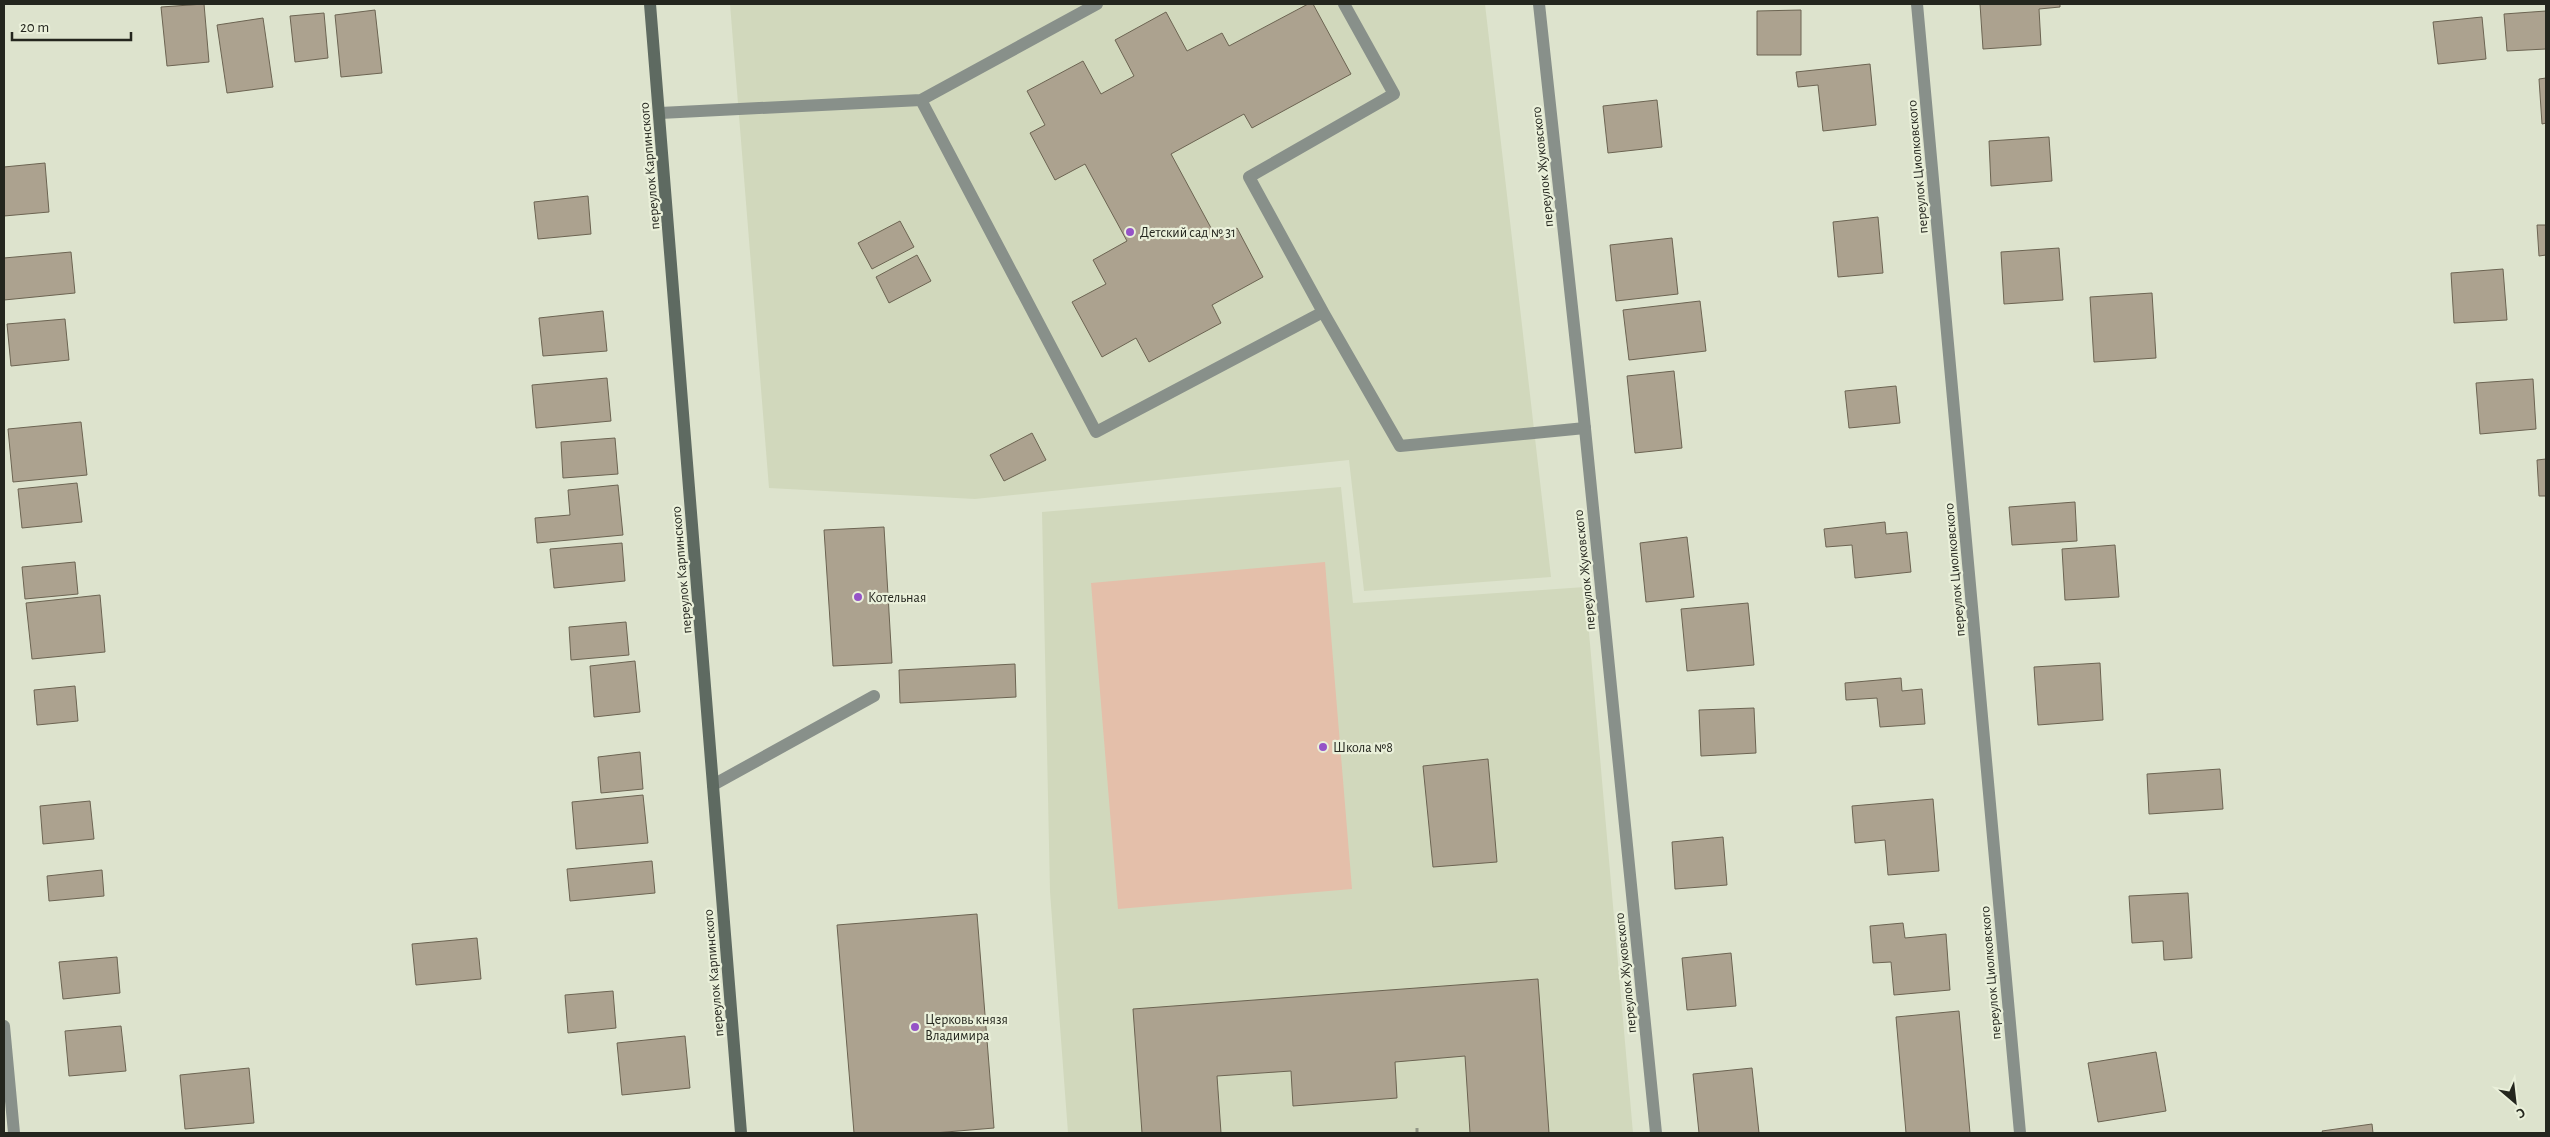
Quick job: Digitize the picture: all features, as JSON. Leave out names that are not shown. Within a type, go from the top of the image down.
[{"type":"street","name":"переулок Карпинского","points":[[650,4],[741,1133]]},
{"type":"street","points":[[660,113],[921,100],[1097,4]]},
{"type":"street","points":[[1344,4],[1394,94],[1249,177],[1323,312],[1400,446],[1585,428]]},
{"type":"street","name":"переулок Жуковского","points":[[1539,4],[1585,428],[1656,1133]]},
{"type":"street","name":"переулок Циолковского","points":[[1917,4],[2020,1133]]},
{"type":"street","points":[[921,100],[1096,432],[1323,312]]},
{"type":"street","points":[[713,785],[874,696]]},
{"type":"street","points":[[4,1026],[14,1133]]},
{"type":"path","points":[[1417,1128],[1417,1133]]},
{"type":"shaded area","name":"Детский сад № 31","points":[[730,4],[1485,4],[1551,577],[1364,591],[1349,460],[975,499],[769,488]]},
{"type":"shaded area","name":"Школа №8","points":[[1341,487],[1353,603],[1585,587],[1633,1133],[1068,1133],[1050,892],[1042,512]]},
{"type":"shaded area","points":[[1325,562],[1352,889],[1118,909],[1091,583]]},
{"type":"building","points":[[204,4],[209,62],[167,66],[161,7]]},
{"type":"building","points":[[1308,4],[1313,4],[1351,74],[1252,128],[1244,114],[1171,154],[1217,239],[1237,228],[1263,277],[1212,305],[1221,323],[1149,362],[1136,338],[1102,357],[1072,302],[1106,284],[1093,260],[1127,241],[1085,164],[1055,180],[1030,133],[1045,125],[1027,91],[1083,61],[1101,94],[1134,76],[1115,40],[1166,12],[1187,51],[1222,33],[1229,46]]},
{"type":"building","points":[[1980,4],[2060,4],[2060,7],[2039,9],[2041,45],[1983,49]]},
{"type":"building","points":[[375,10],[382,73],[341,77],[335,15]]},
{"type":"building","points":[[1801,10],[1801,55],[1757,55],[1757,11]]},
{"type":"building","points":[[2546,11],[2546,49],[2507,51],[2504,14]]},
{"type":"building","points":[[324,13],[328,58],[295,62],[290,16]]},
{"type":"building","points":[[2482,17],[2486,59],[2438,64],[2433,22]]},
{"type":"building","points":[[263,18],[273,87],[227,93],[217,25]]},
{"type":"building","points":[[1870,64],[1876,125],[1823,131],[1818,85],[1798,87],[1796,72]]},
{"type":"building","points":[[2546,78],[2546,123],[2542,124],[2539,79]]},
{"type":"building","points":[[1657,100],[1662,147],[1608,153],[1603,106]]},
{"type":"building","points":[[2049,137],[2052,181],[1991,186],[1989,141]]},
{"type":"building","points":[[45,163],[49,212],[4,216],[4,167]]},
{"type":"building","points":[[588,196],[591,234],[538,239],[534,202]]},
{"type":"building","points":[[1878,217],[1883,273],[1838,277],[1833,222]]},
{"type":"building","points":[[900,221],[914,247],[872,269],[858,243]]},
{"type":"building","points":[[2537,225],[2546,225],[2546,255],[2539,256]]},
{"type":"building","points":[[1672,238],[1678,294],[1616,301],[1610,245]]},
{"type":"building","points":[[2059,248],[2063,300],[2004,304],[2001,252]]},
{"type":"building","points":[[71,252],[75,293],[4,300],[4,258]]},
{"type":"building","points":[[917,255],[931,281],[889,303],[876,277]]},
{"type":"building","points":[[2503,269],[2507,320],[2454,323],[2451,273]]},
{"type":"building","points":[[2152,293],[2156,358],[2094,362],[2090,297]]},
{"type":"building","points":[[1700,301],[1706,351],[1629,360],[1623,310]]},
{"type":"building","points":[[603,311],[607,351],[543,356],[539,318]]},
{"type":"building","points":[[65,319],[69,360],[11,366],[7,324]]},
{"type":"building","points":[[1674,371],[1682,448],[1635,453],[1627,376]]},
{"type":"building","points":[[607,378],[611,421],[536,428],[532,385]]},
{"type":"building","points":[[2533,379],[2536,429],[2480,434],[2476,383]]},
{"type":"building","points":[[1896,386],[1900,423],[1849,428],[1845,391]]},
{"type":"building","points":[[81,422],[87,475],[13,482],[8,429]]},
{"type":"building","points":[[1032,433],[1046,460],[1004,481],[990,455]]},
{"type":"building","points":[[615,438],[618,474],[563,478],[561,442]]},
{"type":"building","points":[[2546,459],[2546,496],[2539,496],[2537,460]]},
{"type":"building","points":[[77,483],[82,522],[22,528],[18,489]]},
{"type":"building","points":[[618,485],[623,535],[537,543],[535,518],[570,515],[568,490]]},
{"type":"building","points":[[2075,502],[2077,541],[2012,545],[2009,507]]},
{"type":"building","points":[[1885,522],[1886,534],[1907,532],[1911,572],[1855,578],[1852,545],[1826,547],[1824,529]]},
{"type":"building","name":"Котельная","points":[[884,527],[892,663],[833,666],[824,530]]},
{"type":"building","points":[[1687,537],[1694,597],[1646,602],[1640,543]]},
{"type":"building","points":[[622,543],[625,581],[554,588],[550,549]]},
{"type":"building","points":[[2115,545],[2119,597],[2065,600],[2062,549]]},
{"type":"building","points":[[75,562],[78,594],[25,599],[22,567]]},
{"type":"building","points":[[100,595],[105,652],[32,659],[26,603]]},
{"type":"building","points":[[1748,603],[1754,665],[1687,671],[1681,609]]},
{"type":"building","points":[[626,622],[629,655],[571,660],[569,627]]},
{"type":"building","points":[[635,661],[640,712],[594,717],[590,666]]},
{"type":"building","points":[[2100,663],[2103,720],[2038,725],[2034,667]]},
{"type":"building","points":[[1015,664],[1016,697],[900,703],[899,670]]},
{"type":"building","points":[[1901,678],[1902,691],[1922,689],[1925,724],[1880,727],[1877,698],[1846,700],[1845,683]]},
{"type":"building","points":[[75,686],[78,721],[37,725],[34,690]]},
{"type":"building","points":[[1754,708],[1756,753],[1701,756],[1699,710]]},
{"type":"building","points":[[640,752],[643,789],[601,793],[598,757]]},
{"type":"building","points":[[1488,759],[1497,862],[1433,867],[1423,766]]},
{"type":"building","points":[[2220,769],[2223,809],[2149,814],[2147,774]]},
{"type":"building","points":[[643,795],[648,843],[576,849],[572,802]]},
{"type":"building","points":[[1933,799],[1939,871],[1888,875],[1885,840],[1855,843],[1852,806]]},
{"type":"building","points":[[90,801],[94,839],[43,844],[40,806]]},
{"type":"building","points":[[1723,837],[1727,885],[1675,889],[1672,842]]},
{"type":"building","points":[[652,861],[655,893],[570,901],[567,869]]},
{"type":"building","points":[[102,870],[104,896],[49,901],[47,876]]},
{"type":"building","points":[[2188,893],[2192,958],[2164,960],[2163,941],[2132,943],[2129,896]]},
{"type":"building","name":"Церковь князя Владимира","points":[[977,914],[994,1128],[934,1133],[854,1133],[837,925]]},
{"type":"building","points":[[1903,923],[1905,938],[1946,934],[1950,990],[1894,995],[1891,962],[1873,963],[1870,926]]},
{"type":"building","points":[[477,938],[481,979],[416,985],[412,944]]},
{"type":"building","points":[[1731,953],[1736,1006],[1687,1010],[1682,958]]},
{"type":"building","points":[[117,957],[120,993],[63,999],[59,962]]},
{"type":"building","points":[[1538,979],[1549,1133],[1470,1133],[1465,1056],[1395,1062],[1397,1098],[1293,1106],[1291,1071],[1217,1076],[1221,1133],[1142,1133],[1133,1009]]},
{"type":"building","points":[[613,991],[616,1028],[568,1033],[565,995]]},
{"type":"building","points":[[1959,1011],[1970,1133],[1906,1133],[1896,1017]]},
{"type":"building","points":[[121,1026],[126,1071],[69,1076],[65,1031]]},
{"type":"building","points":[[685,1036],[690,1088],[622,1095],[617,1043]]},
{"type":"building","points":[[2156,1052],[2166,1111],[2098,1122],[2088,1063]]},
{"type":"building","points":[[249,1068],[254,1123],[185,1129],[180,1075]]},
{"type":"building","points":[[1752,1068],[1759,1133],[1699,1133],[1693,1074]]},
{"type":"building","points":[[2372,1124],[2373,1133],[2323,1133],[2322,1131]]},
{"type":"place","name":"Детский сад № 31","points":[[1130,232]]},
{"type":"place","name":"Котельная","points":[[858,597]]},
{"type":"place","name":"Школа №8","points":[[1323,747]]},
{"type":"place","name":"Церковь князя Владимира","points":[[915,1027]]}]
